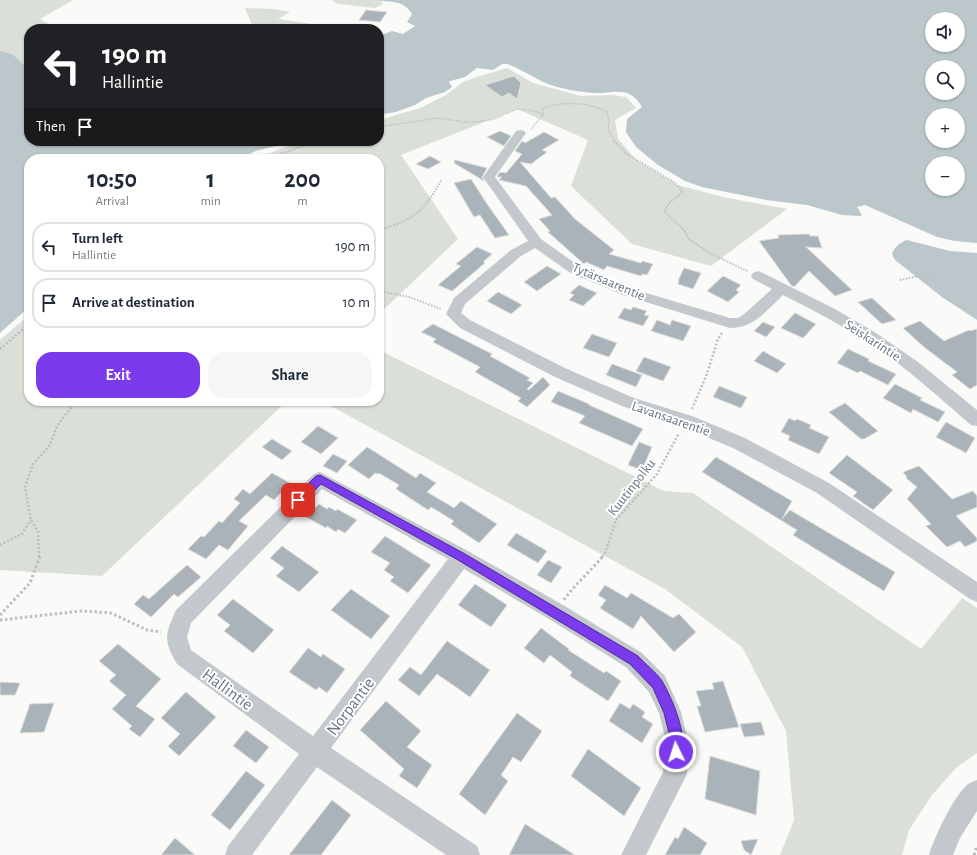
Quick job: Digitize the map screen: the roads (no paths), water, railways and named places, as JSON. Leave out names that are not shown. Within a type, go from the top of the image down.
[{"type":"street","name":"Tytärsaarentie","points":[[520,133],[489,178],[536,242],[574,269],[628,292],[730,323],[740,323],[748,319],[782,288]]},
{"type":"street","name":"Lavansaarentie","points":[[536,242],[516,253],[459,301],[453,314],[465,324],[561,374],[628,402],[686,422],[739,443],[823,488],[977,592]]},
{"type":"street","name":"Seiskarintie","points":[[758,276],[826,311],[872,338],[926,377],[977,420]]},
{"type":"street","name":"Hallintie","points":[[461,557],[320,479],[182,617],[176,631],[176,644],[184,657],[316,752],[468,855]]},
{"type":"street","points":[[461,557],[556,612],[634,660],[657,684],[670,712],[677,741],[675,774],[633,855]]},
{"type":"street","name":"Norpantie","points":[[237,855],[316,752],[461,557]]},
{"type":"street","points":[[941,855],[954,826],[968,803],[977,792]]}]
